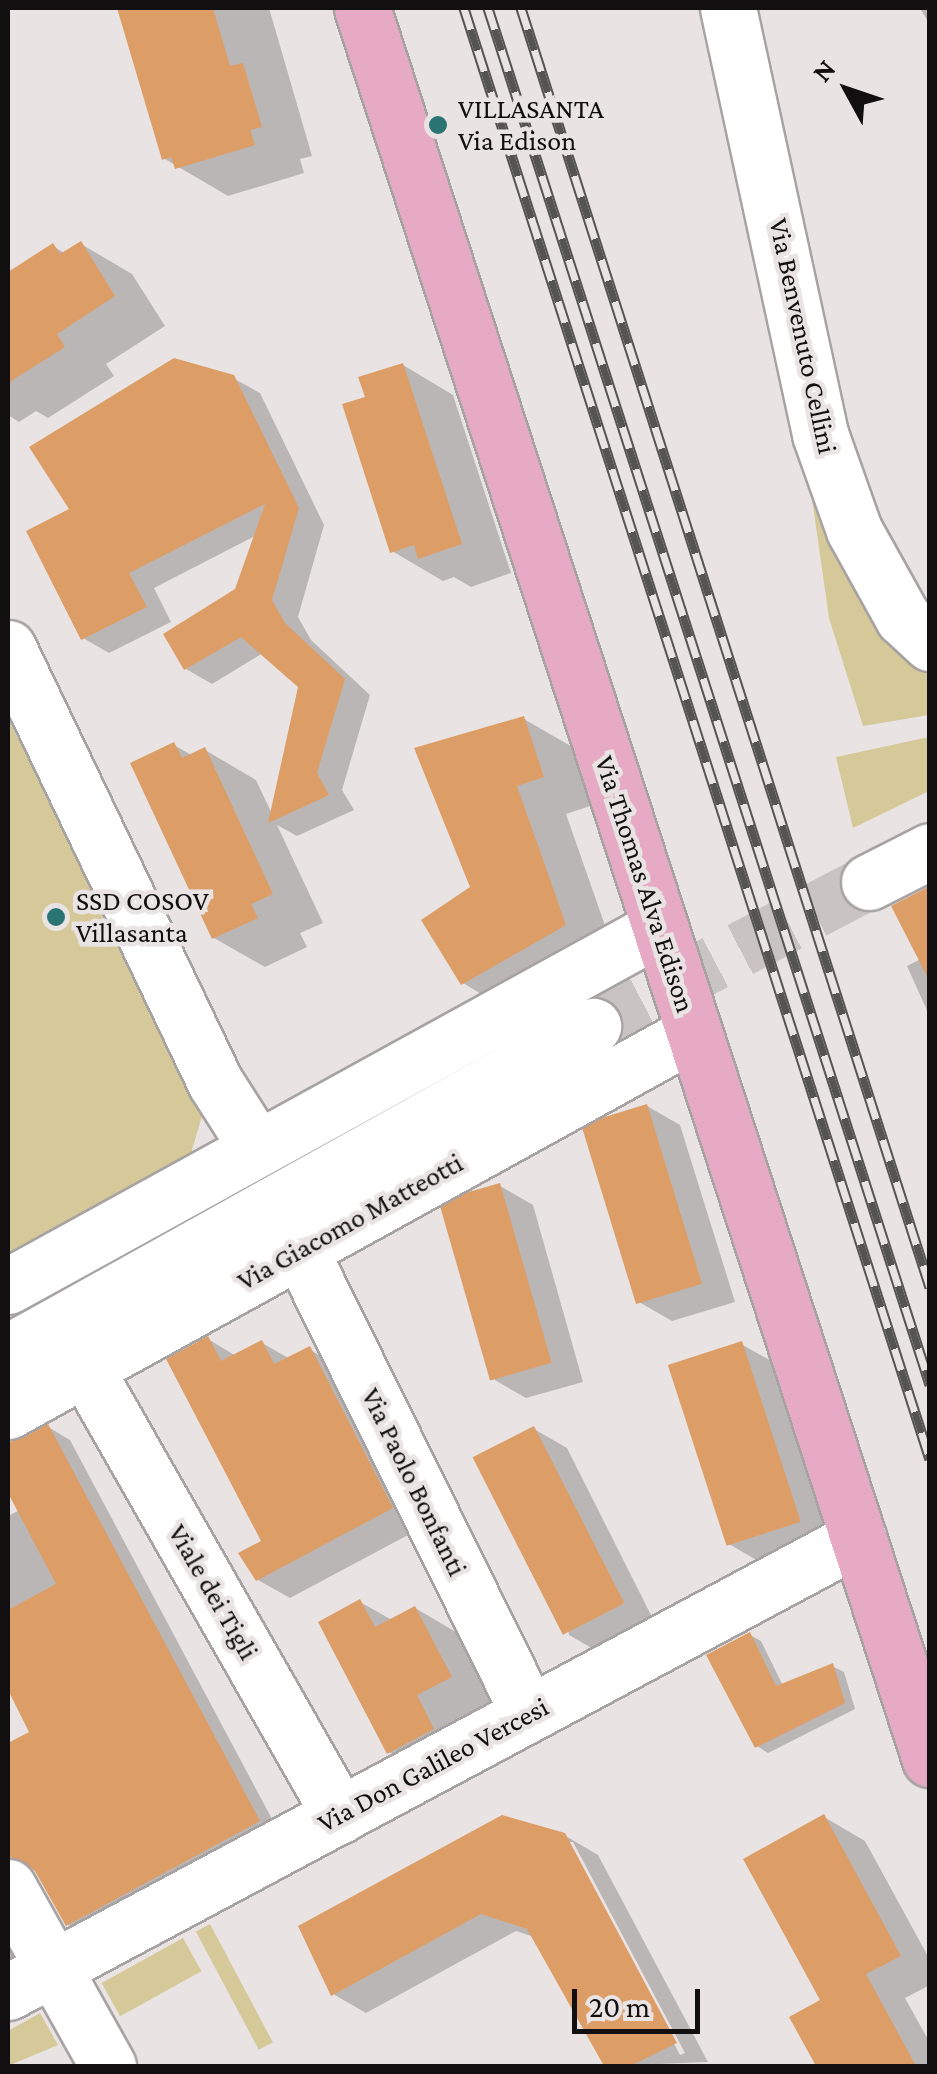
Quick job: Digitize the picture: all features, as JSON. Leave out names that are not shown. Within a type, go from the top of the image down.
[{"type":"main road","name":"Via Thomas Alva Edison","points":[[362,8],[930,1759]]},
{"type":"street","name":"Via Benvenuto Cellini","points":[[728,8],[820,434],[854,530],[903,618],[930,643]]},
{"type":"street","points":[[8,648],[215,1082],[248,1134],[267,1143]]},
{"type":"street","points":[[869,882],[930,850]]},
{"type":"street","points":[[8,1286],[659,928]]},
{"type":"street","name":"Via Giacomo Matteotti","points":[[8,1352],[593,1026]]},
{"type":"street","name":"Via Giacomo Matteotti","points":[[8,1412],[693,1033]]},
{"type":"street","name":"Via Paolo Bonfanti","points":[[300,1250],[529,1714]]},
{"type":"street","name":"Viale dei Tigli","points":[[85,1368],[340,1815]]},
{"type":"street","name":"Via Don Galileo Vercesi","points":[[30,1980],[858,1538]]},
{"type":"street","points":[[8,1887],[30,1980],[108,2066]]},
{"type":"shaded area","points":[[811,492],[859,595],[896,646],[929,672],[929,715],[863,726],[829,618]]},
{"type":"shaded area","name":"SSD COSOV Villasanta","points":[[8,718],[202,1116],[189,1160],[8,1262]]},
{"type":"shaded area","points":[[929,737],[929,791],[853,828],[836,757]]},
{"type":"shaded area","points":[[210,1924],[273,2042],[259,2050],[196,1932]]},
{"type":"shaded area","points":[[183,1938],[201,1971],[120,2016],[102,1983]]},
{"type":"shaded area","points":[[40,2013],[58,2045],[8,2066],[8,2031]]},
{"type":"building","points":[[117,8],[213,8],[230,66],[243,63],[262,127],[250,130],[255,145],[175,169],[171,157],[162,160]]},
{"type":"building","points":[[81,241],[115,296],[57,334],[65,347],[8,383],[8,272],[53,243],[60,254]]},
{"type":"building","points":[[174,358],[234,375],[299,508],[272,600],[285,623],[345,679],[317,773],[329,795],[268,823],[298,687],[241,637],[184,670],[163,634],[235,589],[265,504],[129,573],[147,607],[81,640],[26,531],[69,509],[29,447]]},
{"type":"building","points":[[403,363],[462,544],[418,559],[414,545],[390,553],[342,404],[365,397],[358,377]]},
{"type":"building","points":[[524,716],[544,777],[517,786],[566,925],[461,985],[421,920],[470,887],[414,748]]},
{"type":"building","points":[[174,742],[182,758],[205,747],[273,894],[251,904],[258,918],[212,939],[130,763]]},
{"type":"building","points":[[930,886],[930,982],[891,906]]},
{"type":"building","points":[[647,1104],[702,1284],[636,1304],[581,1124]]},
{"type":"building","points":[[500,1183],[552,1363],[490,1380],[438,1201]]},
{"type":"building","points":[[208,1336],[221,1361],[262,1340],[274,1364],[310,1346],[393,1508],[256,1581],[238,1553],[261,1541],[166,1359]]},
{"type":"building","points":[[742,1341],[801,1522],[727,1546],[668,1365]]},
{"type":"building","points":[[48,1424],[260,1821],[66,1926],[35,1871],[8,1856],[8,1743],[29,1732],[8,1690],[8,1610],[56,1584],[8,1493],[8,1443]]},
{"type":"building","points":[[534,1426],[624,1603],[563,1635],[473,1457]]},
{"type":"building","points":[[360,1599],[375,1627],[415,1606],[452,1677],[417,1695],[434,1729],[387,1754],[318,1622]]},
{"type":"building","points":[[750,1632],[776,1686],[833,1663],[845,1703],[755,1748],[706,1655]]},
{"type":"building","points":[[824,1814],[901,1956],[866,1974],[916,2066],[816,2066],[789,2017],[820,2000],[743,1859]]},
{"type":"building","points":[[502,1815],[565,1833],[677,2043],[630,2066],[604,2066],[527,1929],[481,1914],[331,1996],[298,1926]]},
{"type":"tunnel","points":[[593,1026],[869,882]]},
{"type":"railway","points":[[464,8],[930,1459]]},
{"type":"railway","points":[[488,8],[930,1385]]},
{"type":"railway","points":[[521,8],[930,1287]]},
{"type":"place","name":"VILLASANTA Via Edison","points":[[438,125]]},
{"type":"place","name":"SSD COSOV Villasanta","points":[[56,917]]}]
